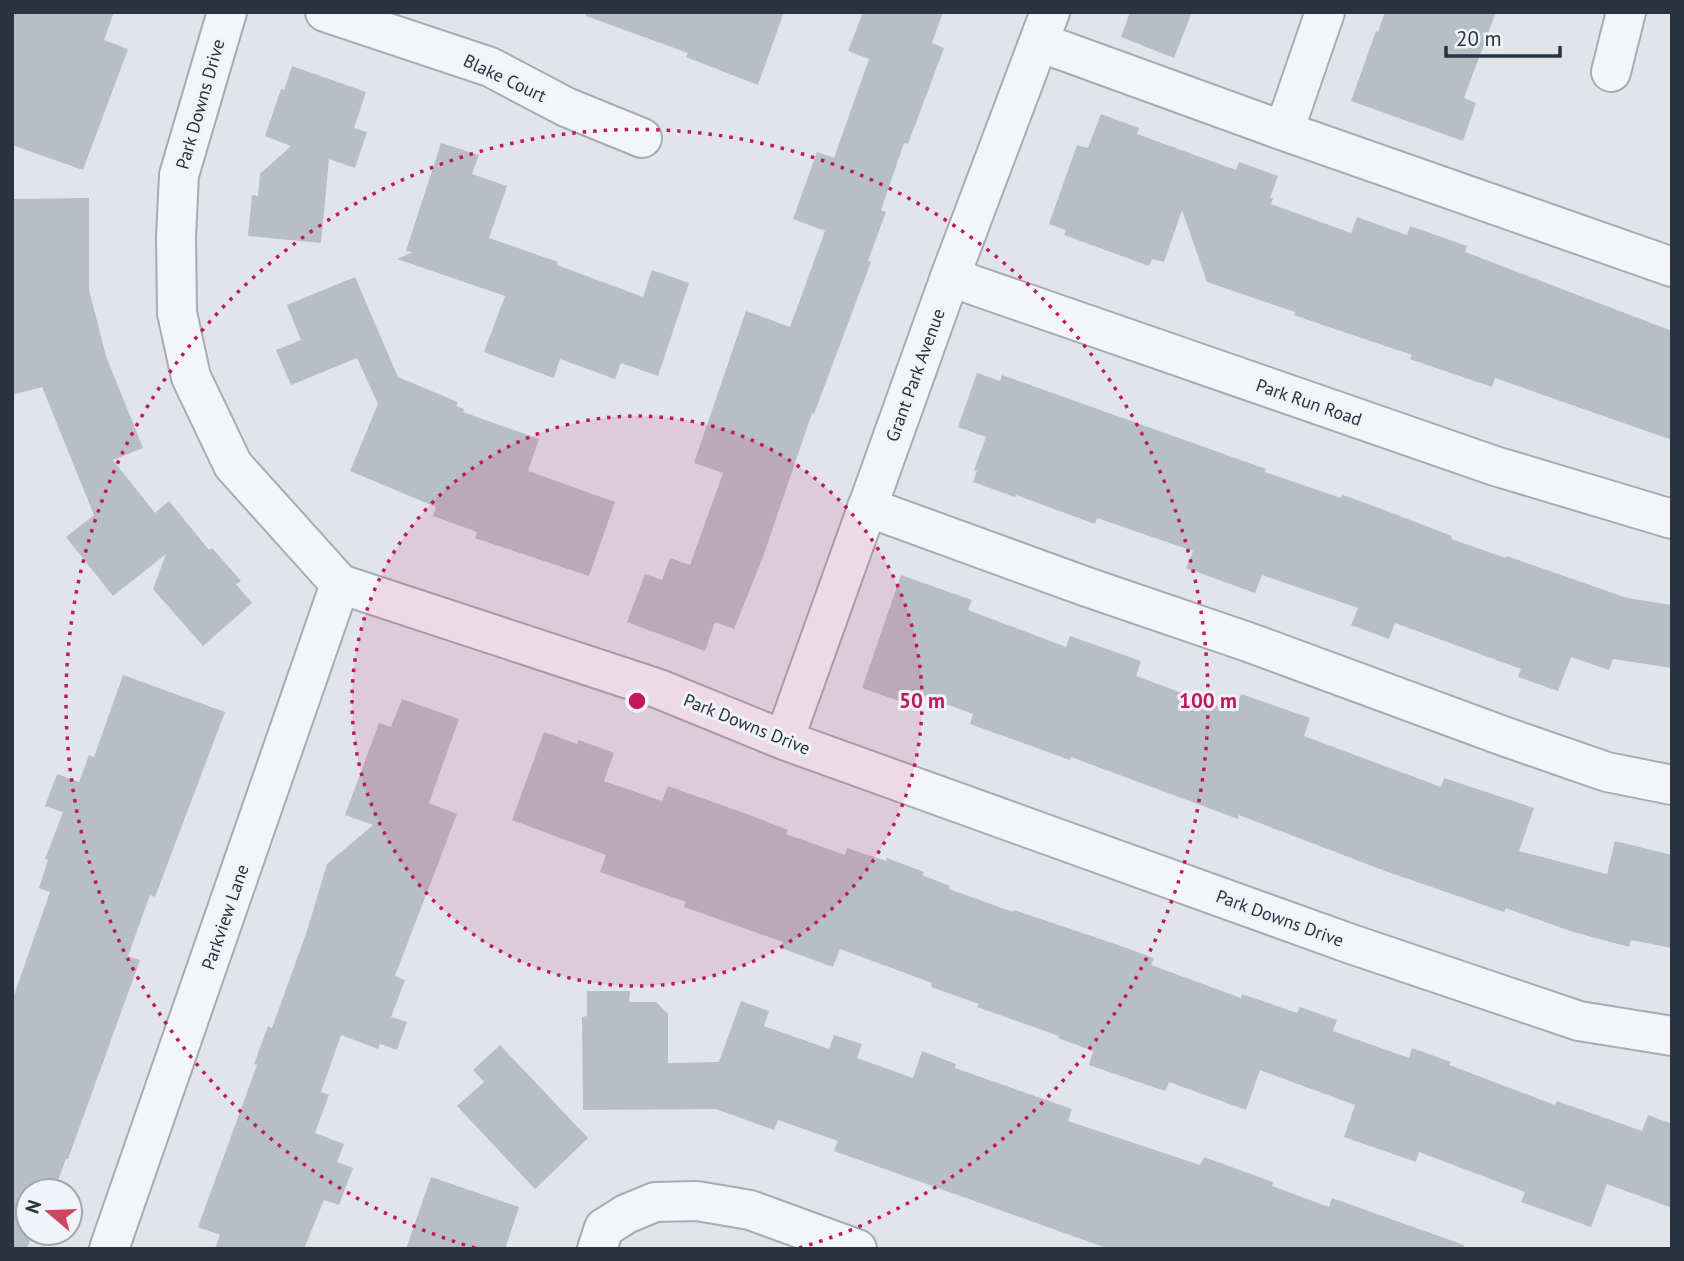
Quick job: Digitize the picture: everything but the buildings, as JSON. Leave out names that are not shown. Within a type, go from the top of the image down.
[{"type":"street","name":"Park Downs Drive","points":[[227,12],[179,175],[176,237],[177,313],[191,377],[233,465],[340,584],[659,689],[784,740],[1351,944],[1579,1021],[1672,1036]]},
{"type":"street","name":"Blake Court","points":[[325,12],[490,67],[566,107],[642,138]]},
{"type":"street","points":[[1284,131],[1325,12]]},
{"type":"street","points":[[1611,72],[1626,12]]},
{"type":"street","points":[[1044,27],[1284,131],[1672,267]]},
{"type":"street","name":"Grant Park Avenue","points":[[784,740],[950,277],[1044,27]]},
{"type":"street","name":"Park Run Road","points":[[950,277],[1495,466],[1672,519]]},
{"type":"street","points":[[867,507],[1607,772],[1672,785]]},
{"type":"street","name":"Parkview Lane","points":[[109,1249],[340,584]]},
{"type":"street","points":[[597,1249],[604,1228],[626,1214],[655,1202],[697,1201],[750,1210],[857,1249]]}]
